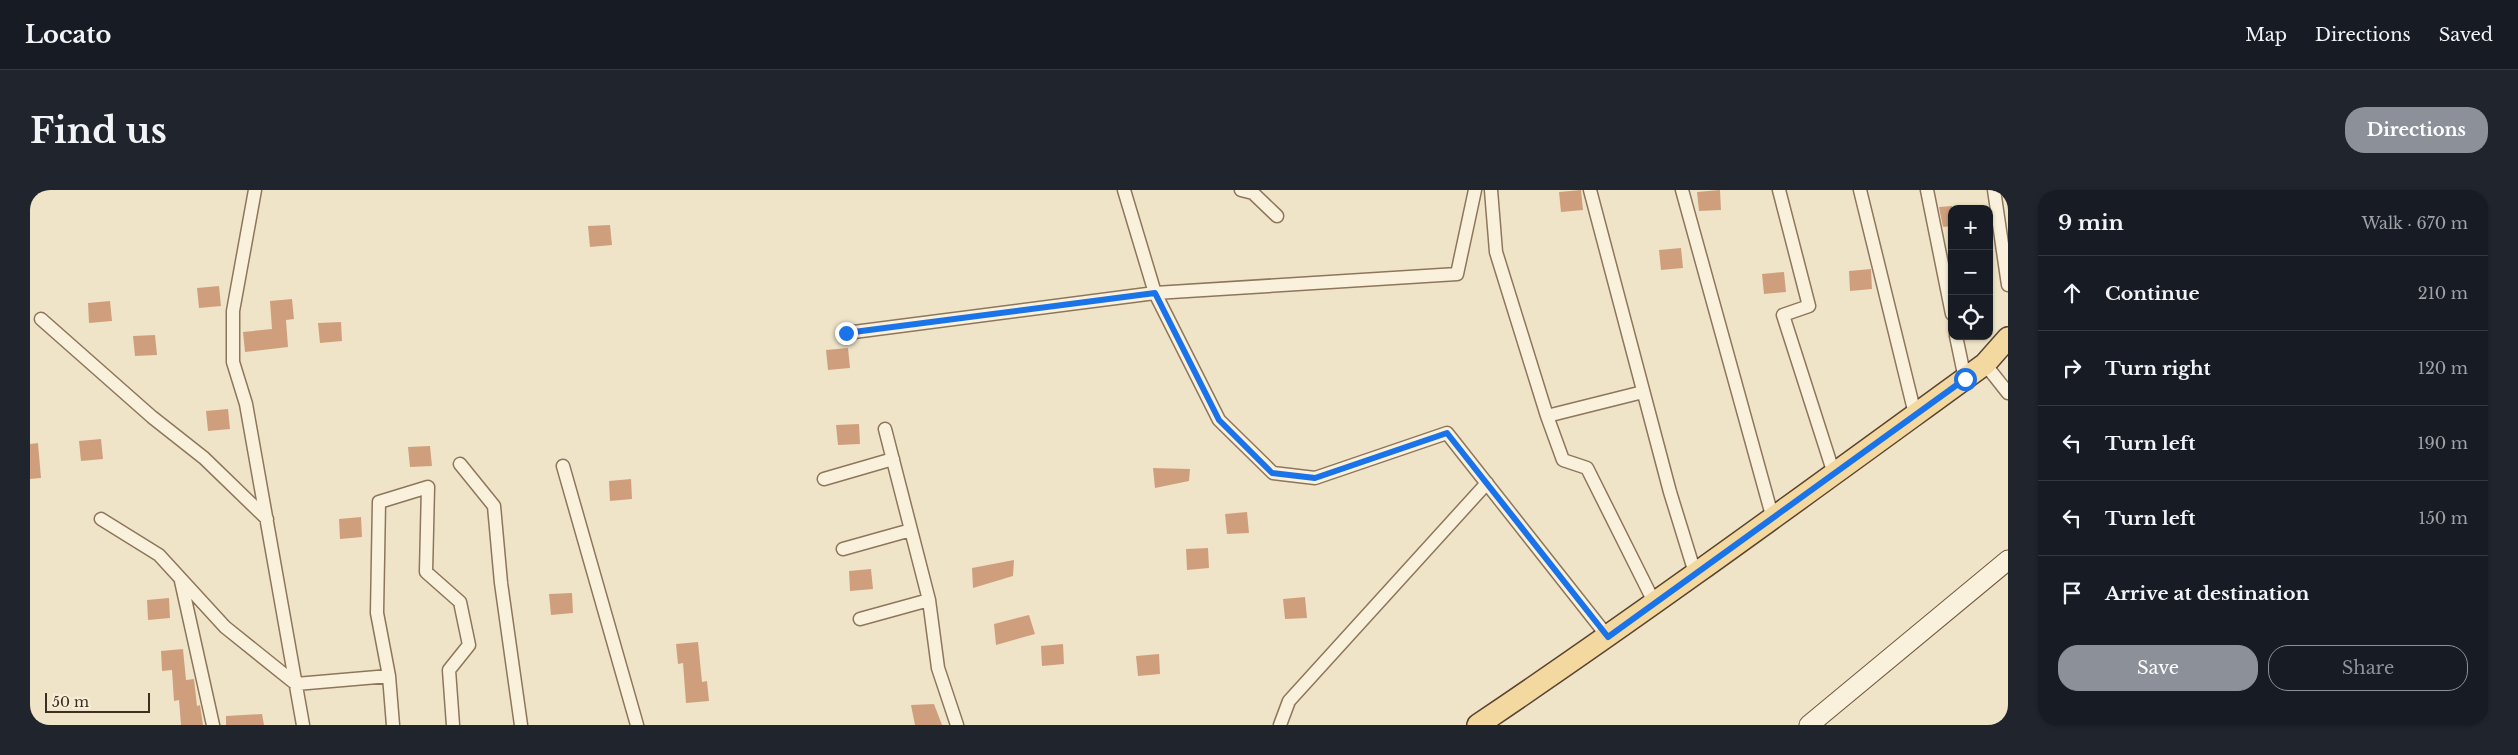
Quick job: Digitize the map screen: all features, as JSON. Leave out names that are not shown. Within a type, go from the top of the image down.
[{"type":"main road","points":[[1478,725],[1608,637],[1654,602],[1773,519],[1914,414],[1965,379],[1985,364],[2008,338]]},
{"type":"street","points":[[255,190],[234,311],[234,362],[246,404],[303,725]]},
{"type":"street","points":[[1124,190],[1155,293],[1219,420],[1272,473],[1315,478],[1447,433],[1608,637]]},
{"type":"street","points":[[1240,190],[1253,193],[1277,216]]},
{"type":"street","points":[[846,333],[1155,293],[1457,274],[1475,190]]},
{"type":"street","points":[[1491,190],[1496,252],[1547,416],[1563,460],[1587,468],[1654,602]]},
{"type":"street","points":[[1590,190],[1643,392],[1696,573]]},
{"type":"street","points":[[1682,190],[1773,519]]},
{"type":"street","points":[[1779,190],[1810,306],[1783,315],[1834,474]]},
{"type":"street","points":[[1860,190],[1914,414]]},
{"type":"street","points":[[1927,190],[1948,295]]},
{"type":"street","points":[[1994,190],[2008,285]]},
{"type":"street","points":[[41,320],[152,417],[204,458],[267,519]]},
{"type":"street","points":[[1957,340],[1965,379]]},
{"type":"street","points":[[1985,364],[2008,393]]},
{"type":"street","points":[[1547,416],[1643,392]]},
{"type":"street","points":[[886,429],[929,600],[938,668],[957,725]]},
{"type":"street","points":[[824,479],[893,459]]},
{"type":"street","points":[[460,464],[494,506],[501,583],[521,725]]},
{"type":"street","points":[[563,466],[637,725]]},
{"type":"street","points":[[1280,725],[1290,701],[1487,483]]},
{"type":"street","points":[[393,725],[390,676],[377,613],[379,502],[428,487],[426,572],[460,602],[469,645],[449,670],[454,725]]},
{"type":"street","points":[[101,519],[159,555],[225,628],[296,684],[390,676]]},
{"type":"street","points":[[843,549],[911,530]]},
{"type":"street","points":[[1809,725],[2008,560]]},
{"type":"street","points":[[180,579],[214,725]]},
{"type":"street","points":[[860,619],[929,600]]},
{"type":"building","points":[[1581,190],[1583,210],[1561,212],[1559,192]]},
{"type":"building","points":[[1720,190],[1721,210],[1699,211],[1697,192]]},
{"type":"building","points":[[1948,206],[1948,226],[1943,227],[1939,207]]},
{"type":"building","points":[[610,225],[612,245],[590,247],[588,226]]},
{"type":"building","points":[[1681,248],[1683,268],[1661,270],[1659,250]]},
{"type":"building","points":[[1871,269],[1872,289],[1850,291],[1849,271]]},
{"type":"building","points":[[1784,272],[1786,292],[1764,294],[1762,274]]},
{"type":"building","points":[[219,286],[221,306],[199,308],[197,288]]},
{"type":"building","points":[[292,299],[294,319],[286,320],[288,347],[245,352],[243,332],[272,329],[270,301]]},
{"type":"building","points":[[110,301],[112,321],[89,323],[88,303]]},
{"type":"building","points":[[341,322],[342,341],[320,343],[318,323]]},
{"type":"building","points":[[155,335],[157,355],[135,356],[133,336]]},
{"type":"building","points":[[848,348],[850,368],[828,370],[826,350]]},
{"type":"building","points":[[228,409],[230,429],[208,431],[206,411]]},
{"type":"building","points":[[859,424],[860,444],[838,445],[836,425]]},
{"type":"building","points":[[101,439],[103,459],[81,461],[79,441]]},
{"type":"building","points":[[38,443],[41,478],[30,479],[30,444]]},
{"type":"building","points":[[430,446],[432,466],[410,467],[408,447]]},
{"type":"building","points":[[1153,468],[1190,469],[1189,481],[1155,488]]},
{"type":"building","points":[[631,479],[632,499],[610,501],[609,481]]},
{"type":"building","points":[[1247,512],[1249,533],[1227,534],[1225,514]]},
{"type":"building","points":[[361,517],[362,537],[340,539],[339,519]]},
{"type":"building","points":[[1208,548],[1209,568],[1187,570],[1186,549]]},
{"type":"building","points":[[1014,560],[1013,576],[973,588],[972,568]]},
{"type":"building","points":[[871,569],[873,589],[850,591],[849,571]]},
{"type":"building","points":[[572,593],[573,613],[551,615],[549,594]]},
{"type":"building","points":[[1305,597],[1307,618],[1285,619],[1283,599]]},
{"type":"building","points":[[169,598],[170,618],[148,620],[147,600]]},
{"type":"building","points":[[1029,615],[1035,634],[996,645],[994,624]]},
{"type":"building","points":[[698,642],[702,682],[707,681],[709,701],[686,703],[683,663],[678,664],[676,644]]},
{"type":"building","points":[[1063,644],[1064,664],[1042,666],[1041,646]]},
{"type":"building","points":[[183,649],[186,680],[194,679],[197,706],[200,705],[203,725],[181,725],[179,700],[174,701],[172,670],[162,671],[161,651]]},
{"type":"building","points":[[1159,654],[1160,674],[1138,676],[1136,656]]},
{"type":"building","points":[[934,704],[942,725],[915,725],[911,705]]},
{"type":"building","points":[[262,714],[264,725],[226,725],[226,716]]},
{"type":"route","points":[[846,333],[1155,293],[1219,420],[1272,473],[1315,478],[1447,433],[1608,637],[1654,602],[1773,519],[1914,414],[1965,379]]}]
